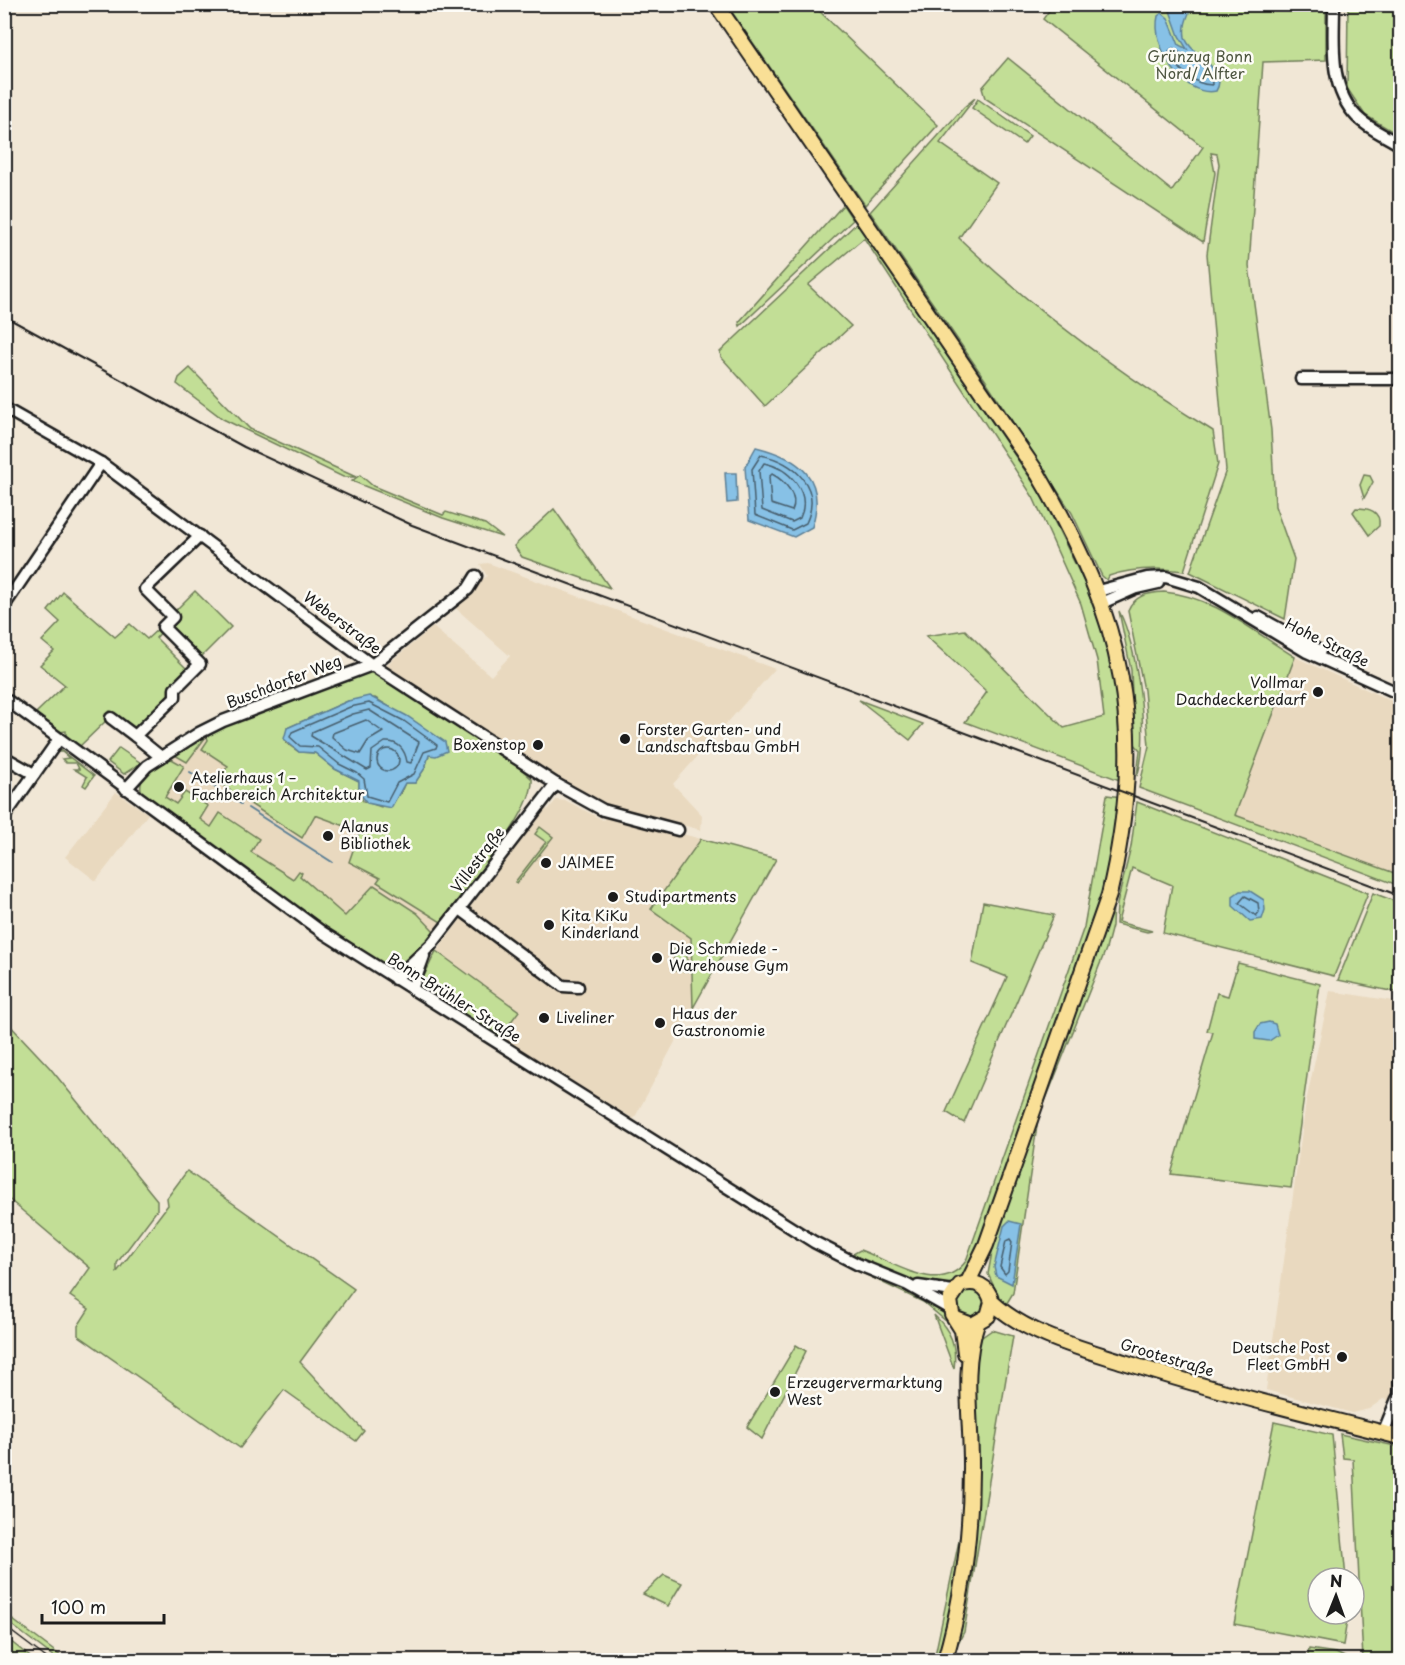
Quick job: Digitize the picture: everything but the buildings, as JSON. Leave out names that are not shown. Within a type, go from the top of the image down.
[{"type":"main road","points":[[716,4],[1038,474],[1068,526],[1100,597],[1123,679],[1128,721],[1128,792],[1122,842],[1094,944],[986,1245],[968,1282],[953,1291],[953,1314],[962,1330],[969,1367]]},
{"type":"main road","points":[[945,1660],[960,1596],[969,1526],[969,1367],[972,1342],[980,1323],[988,1316],[992,1302],[984,1287],[986,1245]]},
{"type":"main road","points":[[968,1282],[984,1287]]},
{"type":"main road","name":"Grootestraße","points":[[992,1302],[1032,1328]]},
{"type":"main road","points":[[953,1314],[966,1324],[980,1323]]},
{"type":"main road","name":"Grootestraße","points":[[980,1323],[994,1320],[1032,1328],[1107,1357],[1177,1379],[1400,1437]]},
{"type":"street","points":[[1334,4],[1334,62],[1341,92],[1357,116],[1401,145]]},
{"type":"street","points":[[1300,379],[1401,379]]},
{"type":"street","name":"Weberstraße","points":[[4,408],[101,463],[372,665],[556,784],[603,810],[678,830]]},
{"type":"street","points":[[4,606],[101,463]]},
{"type":"street","points":[[135,736],[175,697],[176,689],[200,664],[163,627],[173,617],[145,589],[200,536]]},
{"type":"street","name":"Buschdorfer Weg","points":[[126,789],[137,775],[161,757],[223,721],[372,665],[468,589],[476,576]]},
{"type":"street","name":"Hohe Straße","points":[[1100,597],[1180,581],[1199,586],[1245,612],[1262,626],[1401,694]]},
{"type":"street","name":"Hohe Straße","points":[[1309,649],[1401,686]]},
{"type":"street","name":"Bonn-Brühler-Straße","points":[[6,698],[58,739],[322,932],[814,1242],[857,1264],[906,1284],[953,1314]]},
{"type":"street","points":[[111,718],[161,757]]},
{"type":"street","points":[[4,817],[58,739]]},
{"type":"street","points":[[4,757],[34,774]]},
{"type":"street","name":"Villestraße","points":[[395,979],[425,953],[556,784]]},
{"type":"street","points":[[460,909],[563,986],[579,987]]},
{"type":"street","name":"Villestraße","points":[[412,989],[425,953]]},
{"type":"street","name":"Bonn-Brühler-Straße","points":[[906,1284],[953,1291]]},
{"type":"street","points":[[1400,1437],[1401,1381]]},
{"type":"street","points":[[1383,1433],[1399,1393]]},
{"type":"shaded area","points":[[488,563],[775,669],[673,784],[702,815],[701,830],[593,801],[385,666],[433,627],[491,676],[510,656],[452,605],[487,576],[480,564]]},
{"type":"shaded area","points":[[1295,657],[1400,705],[1400,875],[1235,815]]},
{"type":"shaded area","points":[[224,725],[457,902],[403,966],[389,967],[326,928],[147,800],[141,791],[146,773],[203,736],[205,738],[215,733]]},
{"type":"shaded area","points":[[116,792],[148,814],[96,881],[65,857]]},
{"type":"shaded area","points":[[556,800],[567,801],[603,820],[608,814],[701,839],[651,909],[691,938],[693,1008],[634,1119],[499,1038],[430,993],[431,990],[424,983],[424,972],[431,959],[545,808],[548,810]]},
{"type":"shaded area","points":[[1330,991],[1400,1002],[1400,1404],[1383,1399],[1369,1409],[1352,1413],[1266,1390],[1306,1102]]},
{"type":"green space","points":[[727,5],[813,5],[938,125],[865,205]]},
{"type":"green space","name":"Grünzug Bonn Nord/ Alfter","points":[[1053,5],[1326,5],[1326,60],[1263,62],[1249,266],[1271,430],[1275,506],[1294,559],[1285,619],[1190,572],[1226,470],[1207,254],[1219,164],[1217,154],[1211,153],[1215,173],[1203,242],[985,98],[982,88],[1008,58],[1172,191],[1203,147],[1043,19]]},
{"type":"green space","points":[[1348,5],[1400,5],[1400,136],[1365,115],[1347,88]]},
{"type":"green space","points":[[975,98],[940,143],[997,183],[959,238],[1018,291],[1080,341],[1213,431],[1218,464],[1184,571],[1137,570],[1109,576],[1107,580],[1102,576],[1072,513],[986,381],[870,212],[964,107]]},
{"type":"green space","points":[[978,99],[1030,136],[1024,144],[972,108]]},
{"type":"green space","points":[[843,205],[853,220],[740,326],[739,322]]},
{"type":"green space","points":[[857,223],[1041,494],[1085,584],[1111,655],[1122,729],[1122,781],[965,722],[987,692],[926,636],[965,630],[1064,728],[1104,717],[1097,660],[1081,604],[1033,497],[864,238],[808,285],[851,326],[765,406],[721,357],[720,352]]},
{"type":"green space","points":[[190,368],[250,429],[356,477],[343,477],[223,419],[177,384],[179,378]]},
{"type":"green space","points":[[360,475],[373,486],[443,515],[446,512],[485,524],[502,537],[443,518],[352,481]]},
{"type":"green space","points":[[1364,475],[1370,476],[1373,482],[1364,498],[1360,485]]},
{"type":"green space","points":[[1356,508],[1373,511],[1378,517],[1379,526],[1369,535],[1353,512]]},
{"type":"green space","points":[[554,509],[610,588],[522,557],[514,546]]},
{"type":"green space","points":[[195,591],[231,627],[200,658],[169,629],[179,618],[174,612]]},
{"type":"green space","points":[[63,592],[115,637],[130,624],[147,639],[159,628],[162,631],[156,638],[187,669],[171,687],[170,696],[133,730],[111,716],[79,747],[66,736],[66,731],[59,732],[36,713],[65,685],[40,665],[54,651],[42,641],[60,622],[48,611]]},
{"type":"green space","points":[[1164,592],[1200,600],[1232,617],[1295,657],[1235,815],[1400,875],[1400,886],[1139,788],[1149,746],[1144,690],[1128,611],[1138,598]]},
{"type":"green space","points":[[1119,611],[1126,626],[1140,693],[1143,740],[1137,776],[1140,750],[1134,743],[1131,670]]},
{"type":"green space","points":[[372,670],[509,758],[532,779],[530,793],[522,811],[496,852],[441,922],[377,882],[380,878],[349,862],[360,830],[354,826],[353,829],[315,815],[302,838],[217,782],[228,766],[202,749],[208,740],[207,737],[224,725]],"holes":[[[375,698],[434,735],[433,755],[429,755],[425,768],[415,783],[405,783],[400,794],[381,807],[363,801],[359,793],[359,781],[335,769],[315,753],[299,752],[286,743],[287,728],[348,701]]]},
{"type":"green space","points":[[859,700],[923,724],[910,740]]},
{"type":"green space","points":[[203,736],[205,738],[187,762],[173,754]]},
{"type":"green space","points":[[119,748],[141,763],[124,774],[108,762]]},
{"type":"green space","points":[[59,749],[94,776],[86,787],[83,785],[87,777],[74,769],[79,769],[76,763],[66,763],[62,759],[69,758],[62,752],[55,752]]},
{"type":"green space","points":[[168,757],[184,766],[165,797],[176,804],[185,792],[208,806],[200,819],[211,827],[220,813],[259,839],[251,852],[293,879],[299,871],[302,873],[300,876],[345,916],[374,885],[417,913],[434,931],[420,950],[408,960],[396,967],[389,967],[326,928],[147,800],[142,793],[142,781],[150,770]]},
{"type":"green space","points":[[1107,795],[1121,797],[1116,838],[1098,912],[971,1268],[965,1276],[953,1283],[926,1284],[896,1276],[857,1259],[853,1254],[860,1250],[900,1268],[929,1276],[943,1276],[955,1272],[966,1261],[1084,927]]},
{"type":"green space","points":[[1137,802],[1368,893],[1334,976],[1163,933],[1172,885],[1132,868],[1118,922],[1152,931],[1147,932],[1116,924],[1117,904],[1131,847]]},
{"type":"green space","points":[[540,827],[553,837],[517,883],[515,882],[546,842],[535,834]]},
{"type":"green space","points":[[701,839],[776,859],[693,1008],[691,938],[651,909]]},
{"type":"green space","points":[[1373,893],[1400,903],[1400,993],[1338,980]]},
{"type":"green space","points":[[983,902],[1054,915],[964,1123],[946,1112],[1007,977],[972,963]]},
{"type":"green space","points":[[1113,902],[1112,926],[1106,949],[1038,1119],[1013,1293],[1004,1308],[988,1274],[997,1225]]},
{"type":"green space","points":[[674,949],[687,949],[687,971],[674,971]]},
{"type":"green space","points":[[436,951],[519,1011],[499,1038],[430,993],[423,978]]},
{"type":"green space","points":[[1238,963],[1320,984],[1291,1188],[1171,1174],[1213,1032],[1207,1031],[1217,993],[1228,996]]},
{"type":"green space","points":[[5,1020],[50,1068],[157,1200],[157,1210],[117,1263],[117,1272],[168,1205],[167,1198],[187,1171],[354,1289],[300,1362],[364,1431],[356,1441],[284,1390],[240,1448],[78,1335],[78,1326],[89,1309],[70,1296],[90,1268],[5,1196]]},
{"type":"green space","points":[[848,1266],[933,1301],[942,1307],[953,1327],[923,1302]]},
{"type":"green space","points":[[978,1289],[987,1299],[985,1312],[973,1320],[957,1312],[957,1295],[961,1290]]},
{"type":"green space","points":[[934,1315],[949,1333],[955,1353],[954,1369]]},
{"type":"green space","points":[[992,1330],[1013,1336],[964,1632],[958,1643],[976,1502],[975,1342]]},
{"type":"green space","points":[[796,1345],[806,1351],[762,1439],[747,1427]]},
{"type":"green space","points":[[1274,1422],[1332,1435],[1345,1566],[1306,1566],[1306,1626],[1346,1626],[1343,1645],[1234,1624]]},
{"type":"green space","points":[[1340,1434],[1400,1447],[1400,1660],[1363,1660],[1361,1626],[1366,1626],[1366,1566],[1358,1566],[1353,1459],[1343,1458]]},
{"type":"green space","points":[[961,1531],[964,1531],[958,1582],[940,1660],[934,1660]]},
{"type":"green space","points":[[664,1575],[682,1583],[668,1606],[643,1594]]},
{"type":"green space","points":[[5,1614],[66,1660],[58,1660],[5,1620]]},
{"type":"green space","points":[[5,1637],[34,1660],[5,1660]]},
{"type":"green space","points":[[1309,1649],[1336,1653],[1351,1660],[1307,1660]]},
{"type":"water","points":[[1168,5],[1193,5],[1186,21],[1185,37],[1188,44],[1214,69],[1219,83],[1216,91],[1203,91],[1192,86],[1181,78],[1164,54],[1157,28],[1158,16],[1162,13],[1168,18],[1179,45],[1187,49],[1179,36]]},
{"type":"water","points":[[756,447],[785,457],[797,464],[812,483],[816,495],[816,510],[812,527],[794,537],[749,520],[745,467]]},
{"type":"water","points":[[725,473],[736,473],[737,502],[727,503]]},
{"type":"water","points":[[369,696],[407,716],[445,742],[447,751],[436,756],[429,755],[425,768],[415,783],[405,783],[391,808],[367,803],[359,792],[359,781],[335,769],[315,753],[299,752],[284,739],[287,728],[348,701]]},
{"type":"water","points":[[1240,891],[1250,891],[1264,900],[1265,910],[1262,919],[1250,921],[1233,906],[1233,896]]},
{"type":"water","points":[[1269,1022],[1275,1024],[1278,1035],[1269,1041],[1255,1039],[1255,1032],[1260,1024]]},
{"type":"water","points":[[1009,1221],[1021,1224],[1012,1284],[996,1276],[994,1267],[1004,1226]]},
{"type":"waterway","points":[[190,772],[219,790]]},
{"type":"waterway","points":[[225,794],[241,804]]},
{"type":"waterway","points":[[248,808],[332,862]]},
{"type":"tram line","points":[[4,1626],[49,1660]]},
{"type":"railway","points":[[4,316],[244,447],[412,525],[1400,896]]},
{"type":"place","name":"Vollmar Dachdeckerbedarf","points":[[1318,692]]},
{"type":"place","name":"Forster Garten- und Landschaftsbau GmbH","points":[[625,739]]},
{"type":"place","name":"Boxenstop","points":[[538,745]]},
{"type":"place","name":"Atelierhaus 1 – Fachbereich Architektur","points":[[179,787]]},
{"type":"place","name":"Alanus Bibliothek","points":[[328,836]]},
{"type":"place","name":"JAIMEE","points":[[546,863]]},
{"type":"place","name":"Studipartments","points":[[613,897]]},
{"type":"place","name":"Kita KiKu Kinderland","points":[[549,925]]},
{"type":"place","name":"Die Schmiede - Warehouse Gym","points":[[657,958]]},
{"type":"place","name":"Liveliner","points":[[544,1018]]},
{"type":"place","name":"Haus der Gastronomie","points":[[660,1023]]},
{"type":"place","name":"Deutsche Post Fleet GmbH","points":[[1342,1357]]},
{"type":"place","name":"Erzeugervermarktung West","points":[[775,1392]]}]
